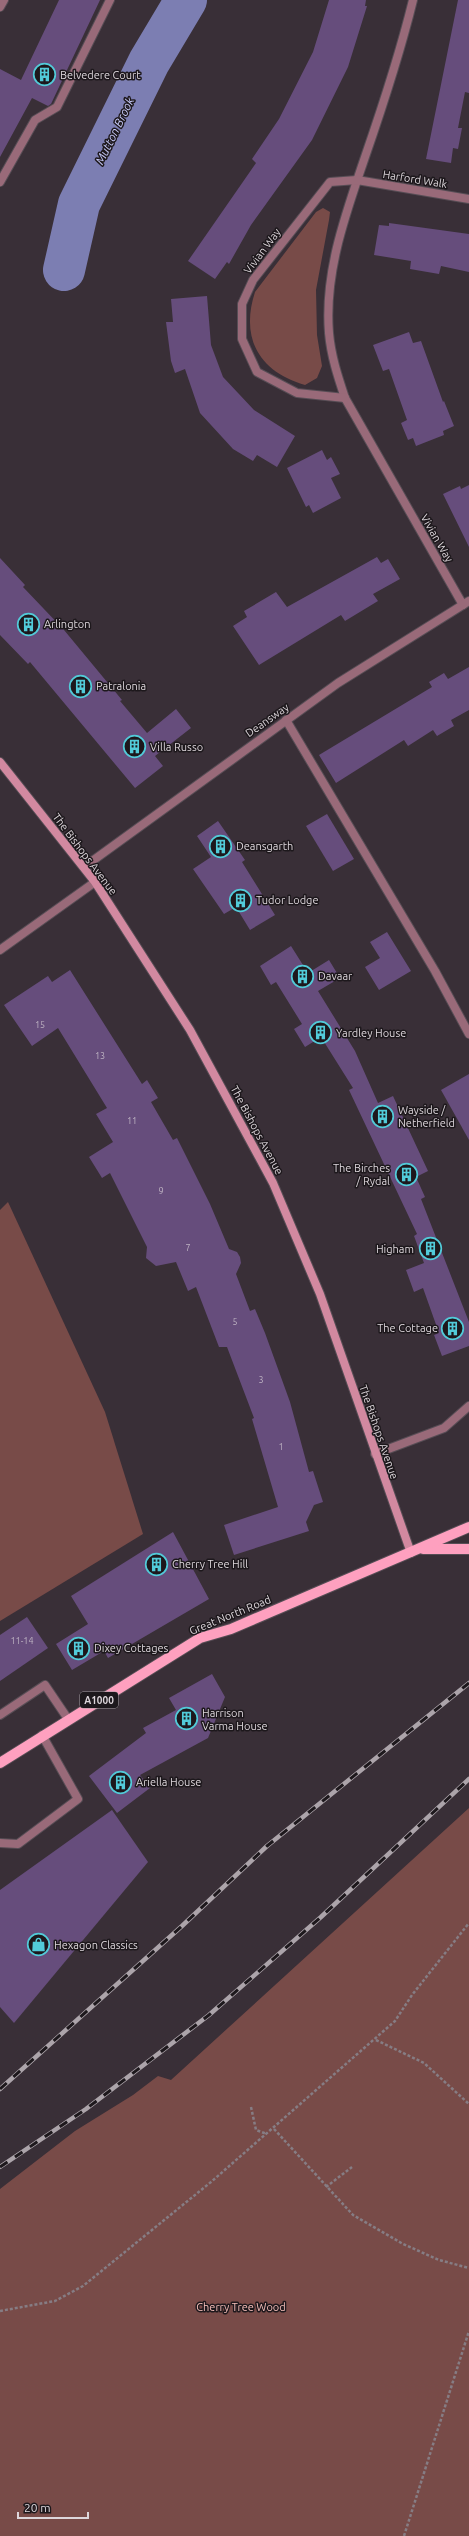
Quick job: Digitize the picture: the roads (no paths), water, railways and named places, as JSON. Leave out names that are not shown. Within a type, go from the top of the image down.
[{"type":"main road","name":"Great North Road","points":[[0,1763],[42,1735],[200,1638],[231,1629],[415,1551],[469,1526]]},
{"type":"main road","name":"Great North Road","points":[[415,1551],[469,1549]]},
{"type":"street","points":[[0,7],[4,0]]},
{"type":"street","points":[[0,182],[34,120],[57,107],[110,0]]},
{"type":"street","name":"Vivian Way","points":[[413,0],[401,50],[342,224],[330,291],[329,333],[333,360],[345,398],[466,603]]},
{"type":"street","name":"Vivian Way","points":[[345,398],[297,393],[256,372],[242,339],[242,304],[253,280],[330,182],[358,180]]},
{"type":"street","name":"Harford Walk","points":[[358,180],[469,199]]},
{"type":"street","name":"Deansway","points":[[84,867],[338,683],[466,603]]},
{"type":"street","points":[[286,720],[435,971],[469,1034]]},
{"type":"street","name":"The Bishops Avenue","points":[[0,762],[84,867],[190,1030],[273,1183],[320,1294],[374,1454],[415,1551]]},
{"type":"street","points":[[0,950],[94,882]]},
{"type":"street","points":[[374,1454],[444,1428],[469,1406]]},
{"type":"street","points":[[0,1715],[45,1685],[68,1719]]},
{"type":"street","points":[[0,1843],[18,1844],[78,1799],[42,1735]]},
{"type":"waterway","name":"Mutton Brook","points":[[64,270],[79,204],[149,62],[186,0]]},
{"type":"railway","points":[[0,2089],[182,1926],[267,1846],[469,1683]]},
{"type":"railway","points":[[0,2167],[86,2109],[209,2015],[321,1917],[469,1779]]},
{"type":"place","name":"Belvedere Court","points":[[44,75]]},
{"type":"place","name":"Arlington","points":[[29,624]]},
{"type":"place","name":"Patralonia","points":[[81,686]]},
{"type":"place","name":"Villa Russo","points":[[135,747]]},
{"type":"place","name":"Deansgarth","points":[[220,846]]},
{"type":"place","name":"Tudor Lodge","points":[[241,900]]},
{"type":"place","name":"Davaar","points":[[302,976]]},
{"type":"place","name":"Yardley House","points":[[320,1033]]},
{"type":"place","name":"Wayside / Netherfield","points":[[382,1116]]},
{"type":"place","name":"The Birches / Rydal","points":[[406,1174]]},
{"type":"place","name":"Higham","points":[[430,1249]]},
{"type":"place","name":"The Cottage","points":[[453,1328]]},
{"type":"place","name":"Cherry Tree Hill","points":[[156,1564]]},
{"type":"place","name":"Dixey Cottages","points":[[79,1648]]},
{"type":"place","name":"Harrison Varma House","points":[[187,1719]]},
{"type":"place","name":"Ariella House","points":[[120,1782]]},
{"type":"place","name":"Hexagon Classics","points":[[39,1945]]},
{"type":"park label","name":"Cherry Tree Wood","points":[[241,2307]]}]
